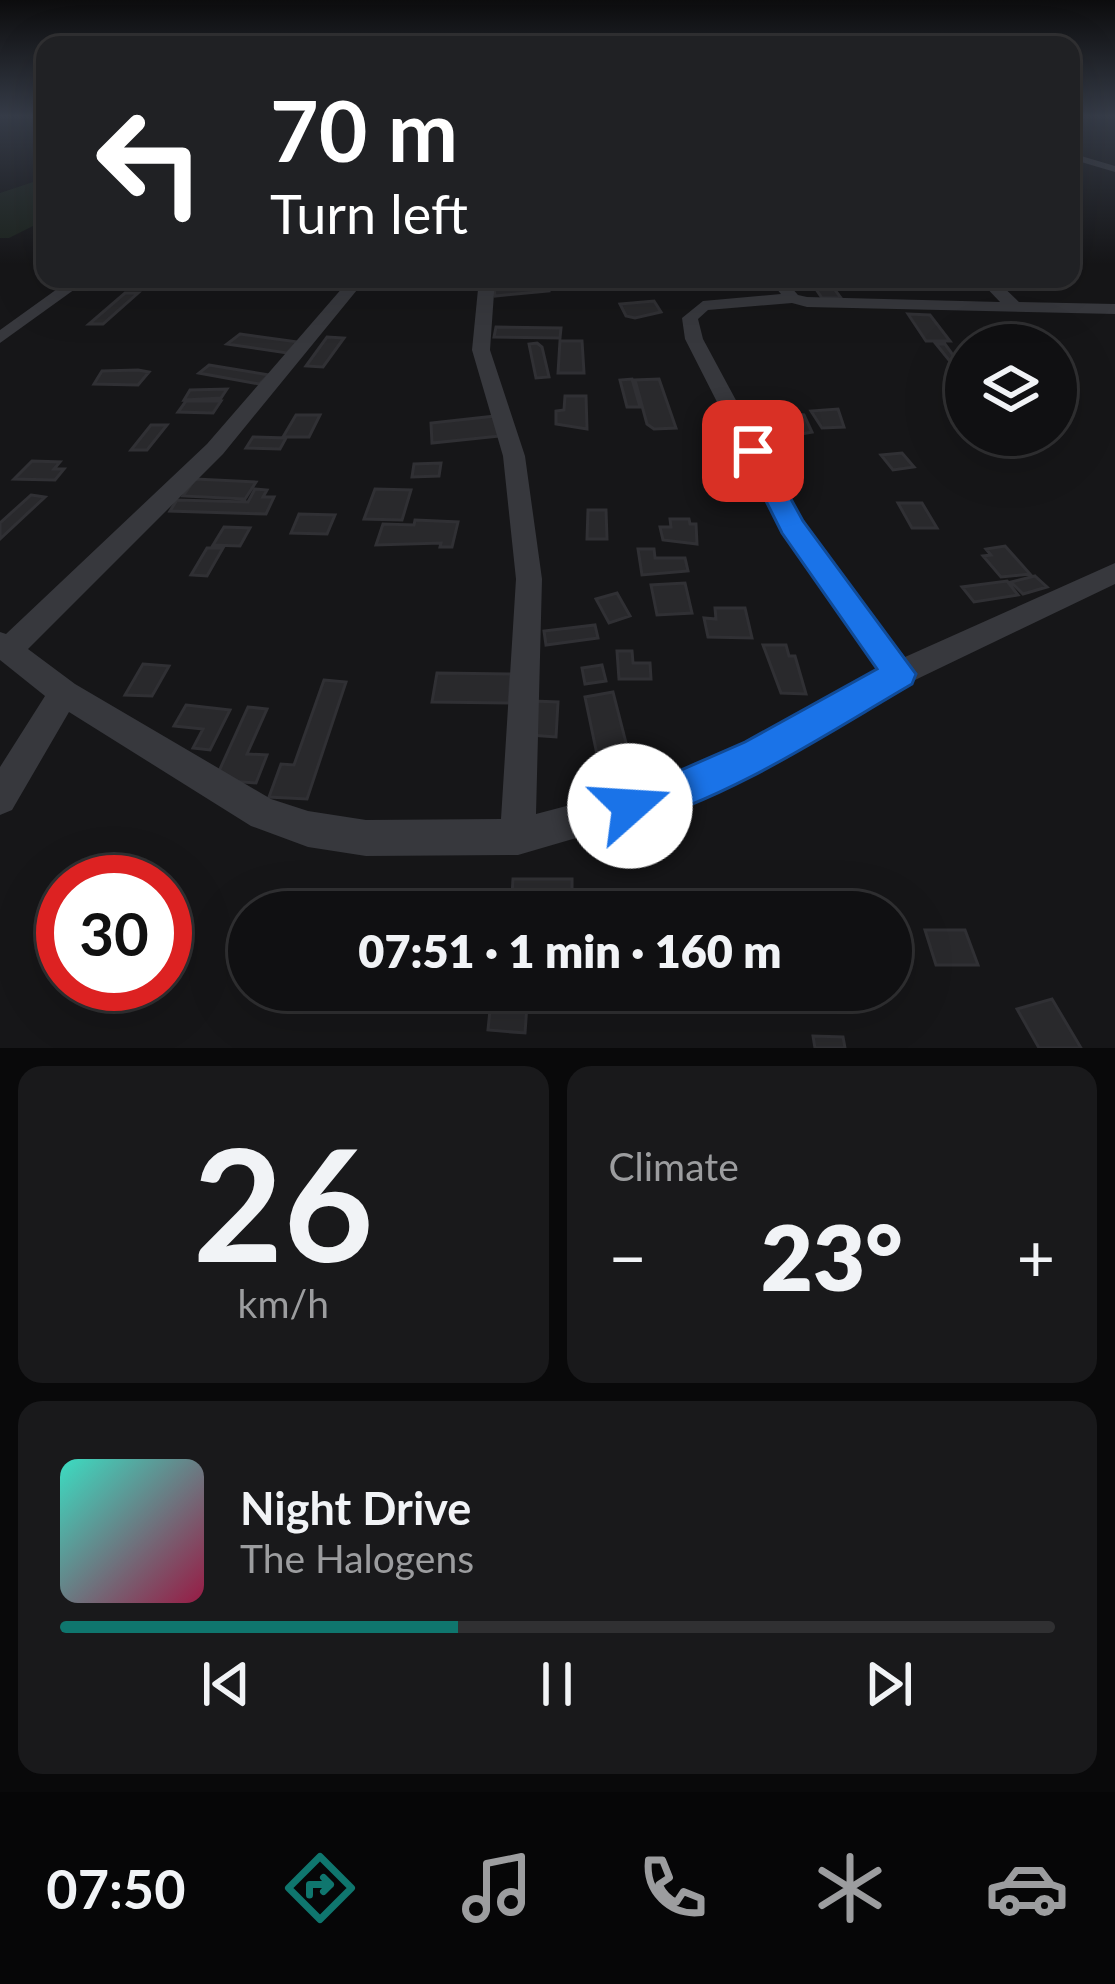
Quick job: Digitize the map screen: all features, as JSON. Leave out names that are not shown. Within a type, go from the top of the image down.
[{"type":"street","points":[[0,338],[69,288]]},
{"type":"street","points":[[350,288],[215,449],[4,647],[64,693],[263,814],[308,829],[366,838],[518,837],[667,796],[758,754],[900,674],[1115,573]]},
{"type":"street","points":[[486,288],[481,350],[514,456],[529,579],[518,837]]},
{"type":"street","points":[[690,288],[703,306]]},
{"type":"street","points":[[784,288],[792,298]]},
{"type":"street","points":[[995,288],[1016,308]]},
{"type":"street","points":[[900,674],[792,526],[694,339],[690,318],[703,306],[792,298],[1115,309]]},
{"type":"street","points":[[0,798],[64,693]]},
{"type":"shaded area","points":[[36,181],[36,224],[0,238],[0,193]]},
{"type":"building","points":[[548,288],[549,291],[495,296],[494,289]]},
{"type":"building","points":[[815,288],[834,288],[841,298],[822,298]]},
{"type":"building","points":[[125,293],[138,293],[103,324],[89,324]]},
{"type":"building","points":[[654,301],[661,312],[635,318],[626,316],[620,304]]},
{"type":"building","points":[[908,314],[930,315],[945,334],[945,341],[926,341]]},
{"type":"building","points":[[496,327],[561,328],[560,338],[494,337]]},
{"type":"building","points":[[240,334],[298,342],[287,353],[227,344]]},
{"type":"building","points":[[327,337],[344,338],[323,367],[306,366]]},
{"type":"building","points":[[560,341],[582,341],[584,373],[558,373]]},
{"type":"building","points":[[537,343],[549,377],[536,378],[529,344]]},
{"type":"building","points":[[209,365],[269,375],[259,384],[199,373]]},
{"type":"building","points":[[102,371],[149,372],[138,385],[94,384]]},
{"type":"building","points":[[632,379],[640,407],[627,407],[620,380]]},
{"type":"building","points":[[659,379],[676,428],[654,429],[647,424],[635,380]]},
{"type":"building","points":[[227,389],[221,398],[184,400],[190,390]]},
{"type":"building","points":[[565,396],[586,396],[587,429],[556,424],[556,411],[564,410]]},
{"type":"building","points":[[186,401],[221,401],[213,413],[178,412]]},
{"type":"building","points":[[838,409],[844,427],[822,428],[811,411]]},
{"type":"building","points":[[776,412],[804,415],[812,432],[790,436],[779,432]]},
{"type":"building","points":[[296,415],[320,415],[309,437],[283,437]]},
{"type":"building","points":[[496,416],[500,436],[432,443],[431,423]]},
{"type":"building","points":[[151,425],[167,425],[147,450],[131,450]]},
{"type":"building","points":[[253,437],[286,438],[280,449],[246,448]]},
{"type":"building","points":[[902,453],[914,467],[893,470],[881,455]]},
{"type":"building","points":[[32,461],[60,462],[54,469],[64,469],[55,480],[14,479]]},
{"type":"building","points":[[441,463],[439,476],[412,477],[414,464]]},
{"type":"building","points":[[195,479],[256,482],[245,499],[183,496]]},
{"type":"building","points":[[255,489],[267,490],[263,497],[274,497],[266,514],[170,511],[177,500],[248,502]]},
{"type":"building","points":[[375,489],[411,490],[402,520],[364,519]]},
{"type":"building","points":[[31,495],[45,497],[0,539],[0,523]]},
{"type":"building","points":[[898,503],[922,503],[937,528],[912,528]]},
{"type":"building","points":[[588,510],[606,510],[607,539],[587,539]]},
{"type":"building","points":[[299,514],[335,515],[327,534],[291,533]]},
{"type":"building","points":[[670,519],[696,524],[697,544],[663,540],[660,527],[671,527]]},
{"type":"building","points":[[415,520],[458,522],[452,547],[440,547],[441,543],[376,545],[383,524],[414,525]]},
{"type":"building","points":[[224,527],[250,528],[240,546],[213,545]]},
{"type":"building","points":[[1005,546],[1030,574],[1001,577],[983,556],[991,555],[986,549]]},
{"type":"building","points":[[207,548],[223,548],[207,576],[191,575]]},
{"type":"building","points":[[638,549],[654,549],[655,558],[685,558],[688,571],[642,575]]},
{"type":"building","points":[[1035,576],[1047,587],[1023,594],[1011,582]]},
{"type":"building","points":[[1007,581],[1018,595],[974,602],[962,587]]},
{"type":"building","points":[[685,583],[692,613],[657,615],[651,585]]},
{"type":"building","points":[[617,593],[630,616],[609,623],[596,599]]},
{"type":"building","points":[[715,608],[745,608],[752,638],[708,637],[704,618],[716,619]]},
{"type":"building","points":[[595,625],[598,638],[546,645],[544,631]]},
{"type":"building","points":[[763,645],[786,645],[789,656],[795,656],[806,694],[781,693]]},
{"type":"building","points":[[617,651],[632,651],[633,663],[650,663],[651,679],[619,679]]},
{"type":"building","points":[[143,664],[169,666],[152,696],[125,695]]},
{"type":"building","points":[[602,665],[606,681],[585,684],[582,668]]},
{"type":"building","points":[[437,673],[511,674],[509,703],[432,702]]},
{"type":"building","points":[[324,680],[346,682],[307,799],[269,797],[281,764],[294,765]]},
{"type":"building","points":[[613,692],[636,782],[604,788],[585,697]]},
{"type":"building","points":[[532,701],[558,702],[556,737],[530,735]]},
{"type":"building","points":[[186,705],[230,710],[210,750],[193,748],[203,729],[174,726]]},
{"type":"building","points":[[248,707],[267,709],[247,754],[267,755],[256,783],[215,780]]},
{"type":"building","points":[[513,879],[572,879],[572,891],[512,891]]},
{"type":"building","points":[[925,930],[965,930],[978,965],[936,965]]},
{"type":"building","points":[[1052,999],[1081,1048],[1039,1048],[1017,1009]]},
{"type":"building","points":[[490,1011],[527,1011],[525,1033],[488,1030]]},
{"type":"building","points":[[813,1036],[843,1037],[845,1048],[815,1048]]},
{"type":"route","points":[[630,806],[667,796],[758,754],[900,674],[792,526],[753,451]]}]
